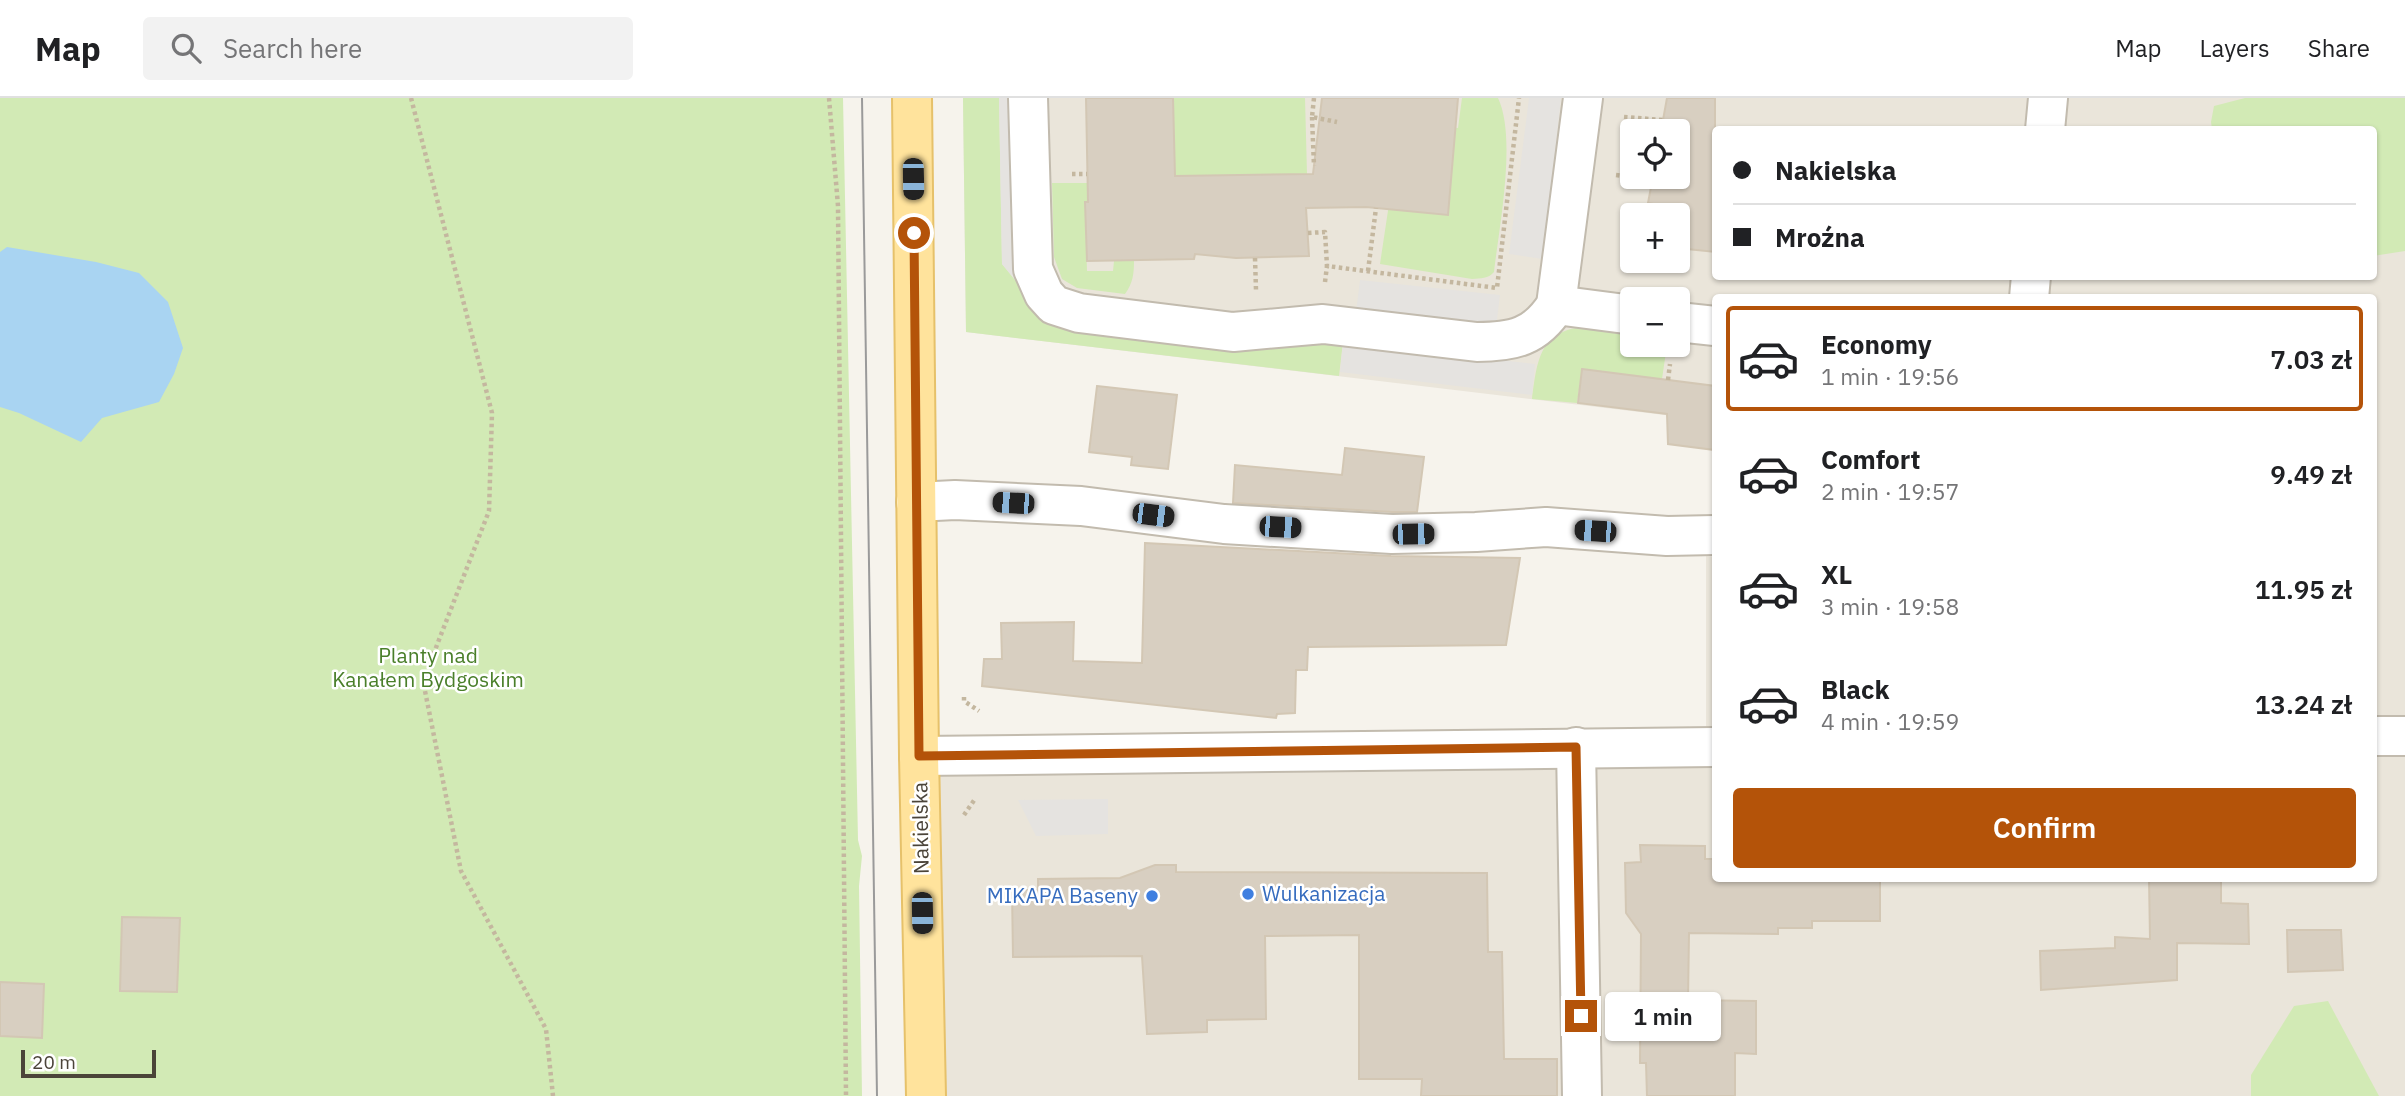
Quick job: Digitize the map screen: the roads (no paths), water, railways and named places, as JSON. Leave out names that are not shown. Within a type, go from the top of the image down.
[{"type":"main road","name":"Nakielska","points":[[912,98],[919,756],[926,1096]]},
{"type":"street","points":[[1028,98],[1033,269],[1044,294],[1065,310],[1233,332],[1323,324],[1477,342],[1515,339],[1547,319],[1556,305],[1583,98]]},
{"type":"street","points":[[2045,126],[2048,98]]},
{"type":"street","points":[[1556,305],[1620,313]]},
{"type":"street","points":[[1690,323],[1712,326]]},
{"type":"street","points":[[916,502],[955,500],[1081,506],[1224,524],[1392,534],[1546,527],[1667,536],[1712,535]]},
{"type":"street","points":[[2377,736],[2405,736]]},
{"type":"street","points":[[1576,747],[1582,1096]]},
{"type":"street","points":[[919,756],[1712,747]]},
{"type":"water","points":[[7,247],[96,262],[139,273],[168,302],[183,348],[174,374],[159,402],[102,418],[81,442],[0,407],[0,252]]},
{"type":"tram line","points":[[862,98],[877,1096]]},
{"type":"place","name":"Wulkanizacja","points":[[1248,894]]},
{"type":"place","name":"MIKAPA Baseny","points":[[1152,896]]},
{"type":"park label","name":"Planty nad Kanałem Bydgoskim","points":[[428,668]]}]
